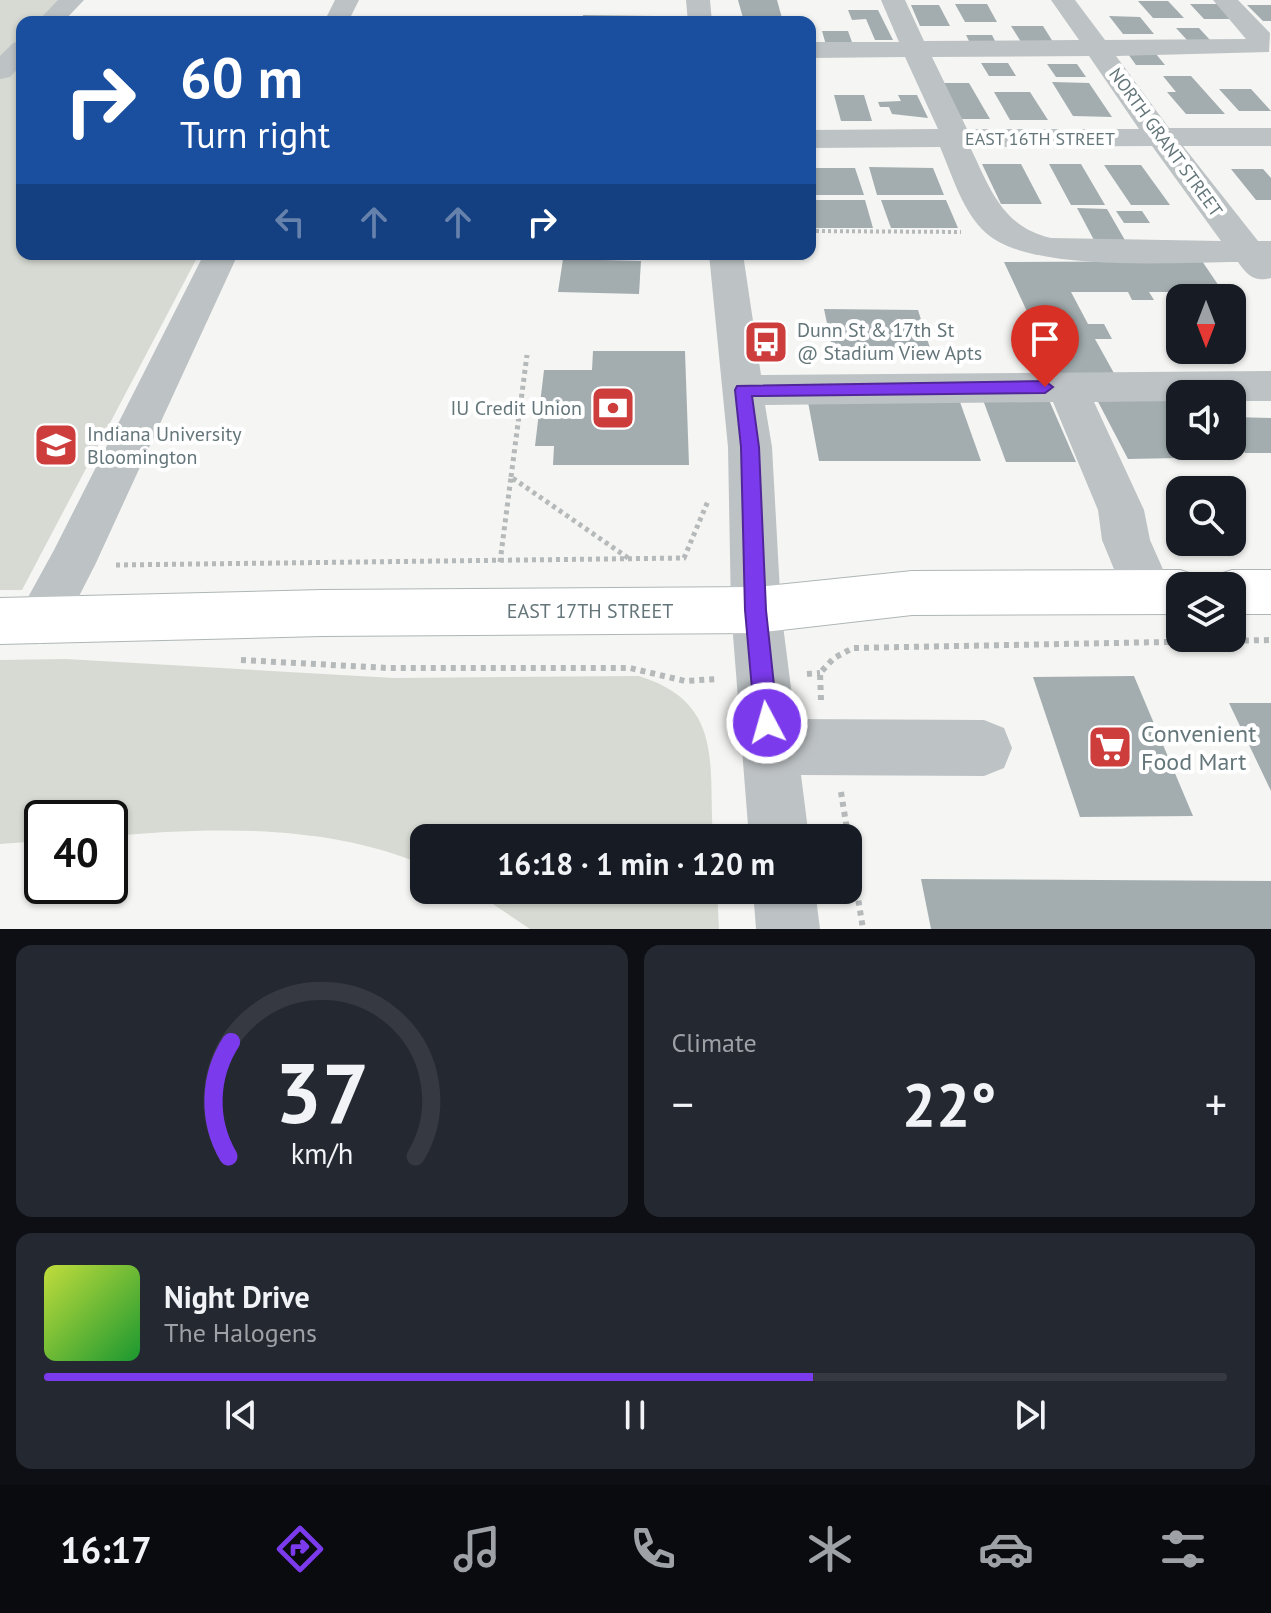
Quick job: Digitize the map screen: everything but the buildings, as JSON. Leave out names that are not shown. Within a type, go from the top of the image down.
[{"type":"main road","name":"EAST 17TH STREET","points":[[20,621],[322,613],[756,610],[912,593],[1164,592]]},
{"type":"main road","points":[[1246,592],[1271,592]]},
{"type":"street","points":[[55,16],[72,0]]},
{"type":"street","points":[[893,0],[987,214],[996,227],[1019,242],[1051,249],[1259,252]]},
{"type":"street","name":"NORTH GRANT STREET","points":[[1063,0],[1160,137],[1259,252],[1271,282]]},
{"type":"street","points":[[1225,0],[1257,33],[1266,47]]},
{"type":"street","points":[[816,50],[1266,47]]},
{"type":"street","points":[[0,71],[16,55]]},
{"type":"street","name":"EAST 16TH STREET","points":[[816,139],[1271,137]]},
{"type":"street","points":[[20,621],[71,565],[218,260]]},
{"type":"street","points":[[727,260],[750,447],[756,610],[777,824]]},
{"type":"street","points":[[743,390],[1271,386]]},
{"type":"street","points":[[1067,387],[1121,510],[1126,540],[1164,592]]},
{"type":"street","points":[[769,747],[984,748]]},
{"type":"street","points":[[785,904],[788,929]]},
{"type":"path","points":[[816,231],[961,232]]},
{"type":"path","points":[[500,562],[527,355]]},
{"type":"path","points":[[511,477],[632,561]]},
{"type":"path","points":[[111,565],[660,560]]},
{"type":"path","points":[[863,929],[840,785],[820,695],[820,673],[834,658],[853,648],[1271,640]]},
{"type":"path","points":[[229,660],[388,668],[630,668],[685,681]]},
{"type":"shaded area","points":[[0,0],[64,0],[50,16],[16,16],[16,260],[196,260],[22,590],[0,590]]},
{"type":"shaded area","points":[[66,659],[394,678],[639,676],[667,688],[686,702],[699,720],[710,761],[712,824],[410,824],[410,860],[348,842],[309,835],[229,830],[128,835],[128,800],[24,800],[24,842],[0,844],[0,660]]},
{"type":"shaded area","points":[[493,904],[718,904],[719,929],[530,929]]},
{"type":"place","name":"Dunn St & 17th St @ Stadium View Apts","points":[[766,342]]},
{"type":"place","name":"IU Credit Union","points":[[613,408]]},
{"type":"place","name":"Indiana University Bloomington","points":[[56,445]]},
{"type":"place","name":"Convenient Food Mart","points":[[1110,747]]},
{"type":"route","points":[[767,723],[756,610],[750,447],[743,390],[1045,387]]}]
